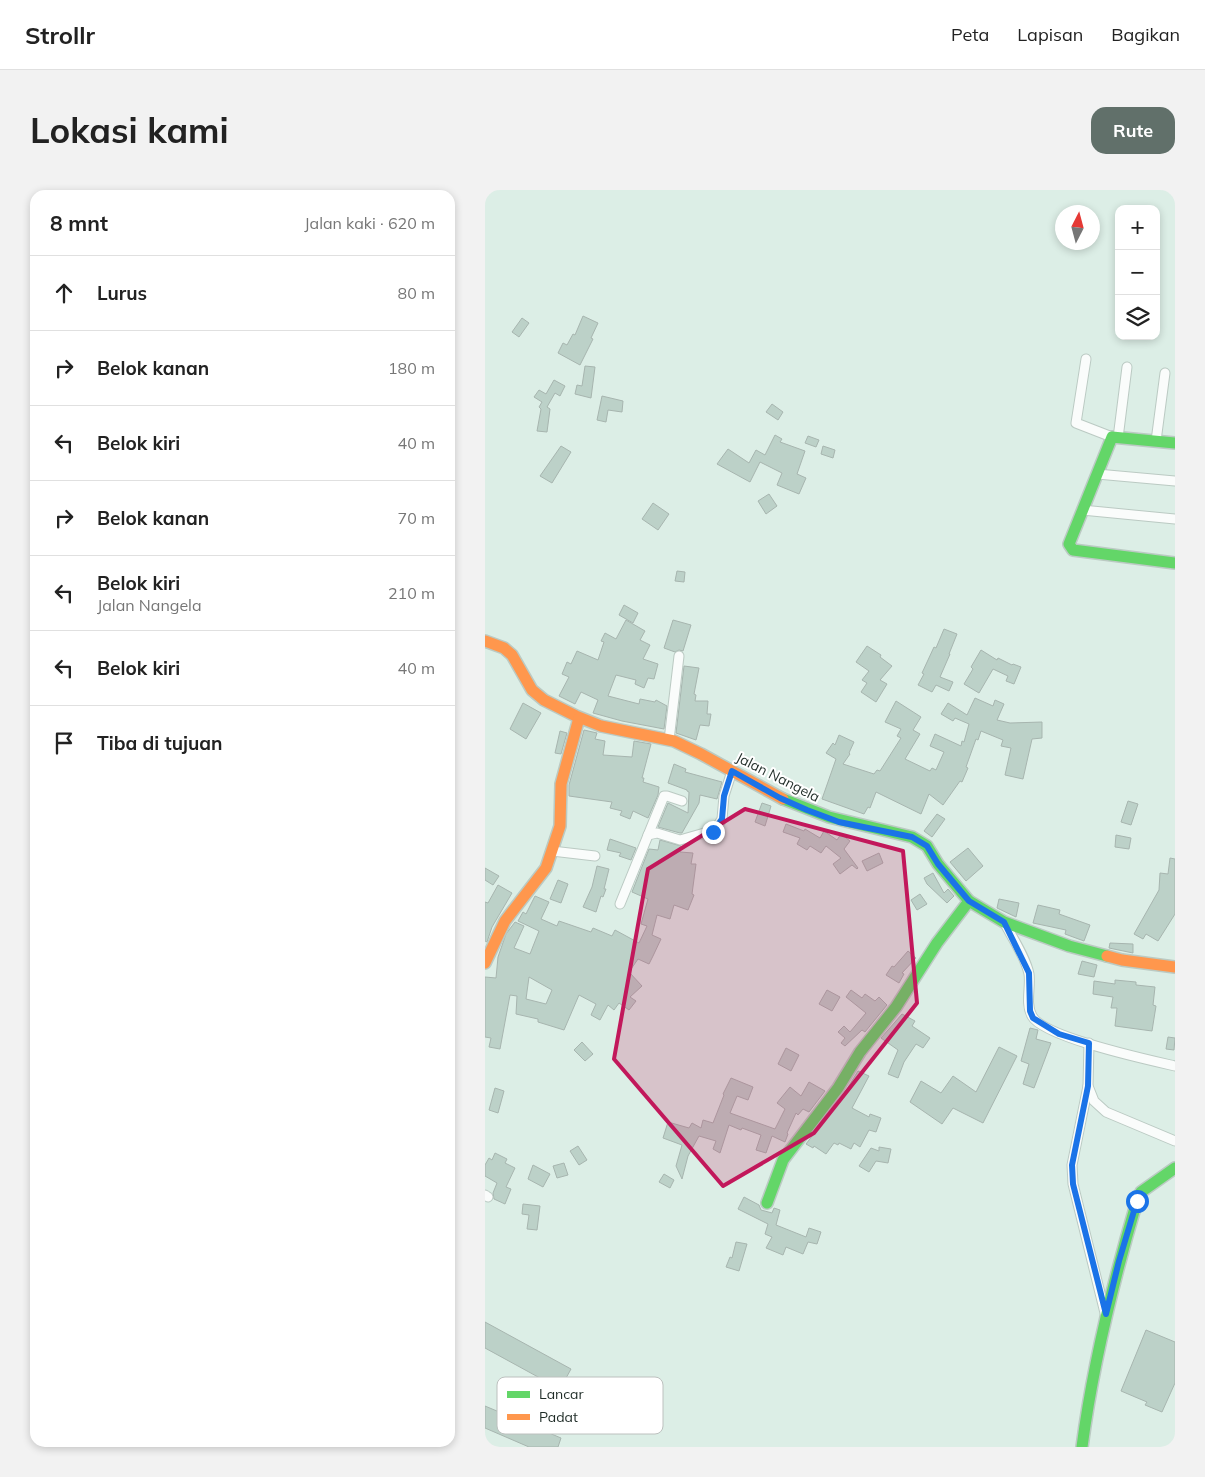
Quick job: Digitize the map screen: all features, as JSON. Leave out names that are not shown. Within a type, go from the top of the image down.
[{"type":"street","points":[[1086,359],[1076,423],[1115,437],[1175,443]]},
{"type":"street","points":[[1127,367],[1115,437],[1097,474],[1069,544],[1073,550],[1175,563]]},
{"type":"street","points":[[1156,441],[1165,373]]},
{"type":"street","points":[[1097,474],[1175,481]]},
{"type":"street","points":[[1082,510],[1175,519]]},
{"type":"street","name":"Jalan Nangela","points":[[485,642],[509,651],[521,668],[529,689],[536,696],[579,718],[609,728],[669,740],[732,771],[780,798],[831,819],[919,840],[927,846],[938,864],[969,901],[1004,922],[1069,946],[1122,960],[1175,967]]},
{"type":"street","points":[[669,740],[679,656]]},
{"type":"street","points":[[485,963],[502,926],[543,873],[552,852],[559,826],[561,784],[579,718]]},
{"type":"street","points":[[648,835],[657,833],[680,840],[713,832],[722,819],[726,788],[732,771]]},
{"type":"street","points":[[620,904],[664,796],[682,801]]},
{"type":"street","points":[[552,852],[595,856]]},
{"type":"street","points":[[767,1203],[783,1160],[838,1088],[860,1052],[896,1007],[937,943],[969,901]]},
{"type":"street","points":[[1004,922],[1029,973],[1030,1011],[1033,1018],[1059,1034],[1175,1066]]},
{"type":"street","points":[[1089,1043],[1088,1086],[1072,1165],[1073,1184],[1106,1314]]},
{"type":"street","points":[[1088,1086],[1094,1101],[1106,1112],[1175,1140]]},
{"type":"street","points":[[1082,1447],[1086,1410],[1106,1314],[1119,1261],[1141,1192],[1175,1168]]},
{"type":"highlighted area","points":[[745,809],[903,851],[917,1003],[814,1133],[723,1186],[614,1059],[648,869]]},
{"type":"building","points":[[583,316],[598,323],[591,338],[593,339],[580,365],[558,353],[563,343],[567,345],[573,334],[575,335]]},
{"type":"building","points":[[522,318],[529,323],[519,337],[512,332]]},
{"type":"building","points":[[585,366],[595,367],[591,398],[575,394],[577,385],[582,386]]},
{"type":"building","points":[[554,380],[565,386],[560,396],[555,393],[547,407],[550,409],[547,432],[537,431],[541,409],[539,407],[542,402],[534,397],[539,390],[546,394]]},
{"type":"building","points":[[602,396],[623,401],[622,412],[608,410],[606,422],[597,420]]},
{"type":"building","points":[[772,404],[783,412],[778,420],[766,412]]},
{"type":"building","points":[[775,435],[782,439],[780,442],[805,451],[797,474],[806,478],[799,494],[777,485],[782,473],[760,462],[750,482],[717,464],[728,449],[749,463],[756,450],[765,455]]},
{"type":"building","points":[[808,436],[819,440],[816,447],[805,443]]},
{"type":"building","points":[[561,446],[571,452],[552,483],[540,476]]},
{"type":"building","points":[[823,446],[835,450],[833,458],[821,454]]},
{"type":"building","points":[[769,494],[777,506],[766,514],[758,501]]},
{"type":"building","points":[[653,503],[669,514],[658,530],[642,519]]},
{"type":"building","points":[[677,571],[685,572],[684,582],[675,581]]},
{"type":"building","points":[[624,605],[638,613],[633,623],[619,615]]},
{"type":"building","points":[[626,620],[645,631],[640,640],[650,645],[643,659],[658,664],[654,679],[648,678],[644,688],[635,684],[636,680],[616,675],[608,696],[639,704],[640,699],[655,702],[656,700],[667,706],[664,729],[593,713],[598,700],[581,692],[575,704],[559,696],[569,677],[562,674],[567,662],[571,664],[577,651],[598,660],[604,642],[601,641],[605,633],[616,639]]},
{"type":"building","points":[[673,620],[691,625],[683,651],[675,652],[664,648]]},
{"type":"building","points":[[944,629],[957,634],[940,677],[953,682],[949,691],[936,685],[932,692],[918,685]]},
{"type":"building","points":[[867,646],[881,655],[880,657],[892,666],[880,680],[887,684],[876,702],[861,692],[867,683],[862,680],[869,671],[856,662]]},
{"type":"building","points":[[981,650],[997,660],[998,658],[1021,667],[1014,684],[1006,681],[1008,676],[993,669],[979,693],[964,684]]},
{"type":"building","points":[[684,666],[699,668],[694,694],[696,695],[695,701],[708,701],[707,714],[711,714],[709,726],[700,725],[696,740],[676,733]]},
{"type":"building","points":[[975,698],[993,706],[995,700],[1004,704],[997,720],[1010,723],[1042,722],[1042,738],[1032,739],[1023,779],[1005,775],[1011,748],[1001,746],[1003,740],[981,731],[978,740],[976,739],[962,782],[960,781],[943,805],[929,794],[921,814],[876,792],[870,808],[868,807],[864,814],[822,799],[836,759],[826,753],[833,743],[835,745],[839,735],[854,742],[850,754],[843,764],[874,774],[877,770],[880,771],[901,738],[897,736],[901,729],[885,722],[896,701],[921,717],[913,730],[920,734],[905,759],[930,771],[932,768],[936,770],[944,752],[930,746],[935,734],[961,746],[969,724],[955,718],[953,721],[941,714],[948,703],[967,715]]},
{"type":"building","points":[[523,703],[541,713],[526,739],[510,729]]},
{"type":"building","points":[[584,730],[597,733],[595,739],[605,741],[603,755],[632,757],[634,741],[651,744],[642,778],[644,778],[643,782],[659,787],[658,795],[648,818],[633,811],[630,819],[620,815],[622,811],[610,808],[612,802],[569,796],[569,785]]},
{"type":"building","points":[[560,731],[567,733],[561,754],[555,753]]},
{"type":"building","points":[[674,764],[686,769],[685,772],[722,782],[717,799],[700,795],[699,803],[682,833],[658,827],[668,803],[688,813],[689,792],[668,783]]},
{"type":"building","points":[[1128,801],[1138,804],[1131,825],[1121,822]]},
{"type":"building","points":[[762,803],[771,806],[765,826],[755,822]]},
{"type":"building","points":[[937,814],[945,819],[932,837],[924,831]]},
{"type":"building","points":[[786,824],[804,831],[805,829],[820,838],[824,831],[837,840],[841,834],[850,841],[844,849],[858,868],[852,865],[840,874],[833,864],[841,858],[826,846],[821,853],[810,846],[807,850],[797,844],[800,838],[783,832]]},
{"type":"building","points":[[1116,835],[1131,838],[1129,849],[1115,847]]},
{"type":"building","points":[[610,839],[636,848],[631,860],[619,856],[621,853],[607,850]]},
{"type":"building","points":[[660,840],[681,846],[680,852],[693,853],[691,864],[696,864],[692,894],[694,895],[688,910],[674,905],[670,919],[657,915],[652,935],[661,939],[653,956],[649,964],[638,959],[629,972],[642,986],[630,997],[636,1001],[629,1010],[619,1003],[614,1010],[608,1005],[600,1020],[591,1015],[596,1004],[579,995],[564,1030],[538,1022],[538,1019],[516,1014],[517,996],[510,995],[500,1049],[489,1047],[491,1038],[485,1037],[485,977],[496,978],[498,957],[506,934],[515,922],[524,926],[514,948],[530,954],[539,931],[518,921],[523,912],[526,914],[535,896],[549,902],[541,919],[557,926],[559,921],[591,932],[593,928],[612,936],[615,930],[639,943],[647,926],[641,924],[648,899],[632,892],[649,849],[658,850]],"holes":[[[529,977],[552,990],[546,1004],[526,999]]]},
{"type":"building","points":[[968,848],[983,866],[966,881],[950,862]]},
{"type":"building","points":[[879,853],[883,863],[867,871],[862,861]]},
{"type":"building","points":[[1170,858],[1175,859],[1175,914],[1158,941],[1146,934],[1143,939],[1134,934],[1159,890],[1160,873],[1168,874]]},
{"type":"building","points":[[597,866],[609,869],[604,889],[606,889],[603,897],[601,896],[596,912],[583,907],[592,887]]},
{"type":"building","points":[[485,868],[499,876],[493,885],[485,880]]},
{"type":"building","points":[[933,873],[944,893],[948,889],[954,896],[947,903],[927,884],[924,878]]},
{"type":"building","points":[[558,880],[568,884],[561,903],[550,899]]},
{"type":"building","points":[[498,885],[512,893],[492,927],[487,942],[485,941],[485,902],[488,903]]},
{"type":"building","points":[[920,894],[927,904],[917,910],[911,900]]},
{"type":"building","points":[[999,899],[1019,903],[1016,917],[997,908]]},
{"type":"building","points":[[1038,905],[1060,910],[1059,914],[1090,925],[1084,941],[1065,934],[1066,930],[1033,923]]},
{"type":"building","points":[[1110,943],[1133,944],[1133,953],[1109,948]]},
{"type":"building","points":[[908,951],[916,958],[902,973],[904,974],[899,983],[886,975],[892,966],[894,967]]},
{"type":"building","points":[[1082,961],[1097,965],[1094,977],[1078,974]]},
{"type":"building","points":[[1115,980],[1136,982],[1136,985],[1155,987],[1153,1005],[1156,1006],[1152,1031],[1115,1026],[1117,1008],[1111,1008],[1113,997],[1093,994],[1094,981],[1115,984]]},
{"type":"building","points":[[827,990],[840,997],[832,1011],[819,1004]]},
{"type":"building","points":[[851,990],[862,998],[865,994],[875,1001],[879,997],[887,1005],[865,1032],[862,1030],[845,1046],[841,1043],[845,1038],[838,1032],[844,1026],[850,1032],[866,1013],[846,997]]},
{"type":"building","points":[[902,1014],[915,1021],[912,1026],[930,1038],[923,1048],[916,1044],[904,1062],[898,1078],[888,1074],[898,1050],[881,1038]]},
{"type":"building","points":[[1030,1028],[1038,1030],[1036,1039],[1051,1043],[1034,1088],[1023,1084],[1029,1064],[1021,1061]]},
{"type":"building","points":[[1168,1037],[1175,1038],[1174,1050],[1166,1049]]},
{"type":"building","points":[[582,1042],[593,1054],[585,1061],[574,1050]]},
{"type":"building","points":[[999,1047],[1017,1056],[983,1123],[953,1108],[942,1124],[910,1102],[921,1081],[941,1093],[953,1076],[976,1092]]},
{"type":"building","points":[[786,1048],[799,1055],[791,1071],[778,1064]]},
{"type":"building","points":[[858,1071],[869,1076],[852,1108],[869,1117],[870,1114],[881,1118],[876,1132],[869,1130],[860,1147],[854,1143],[851,1149],[839,1143],[838,1145],[834,1143],[826,1154],[814,1146],[813,1148],[806,1144],[842,1097]]},
{"type":"building","points":[[731,1078],[753,1087],[748,1100],[737,1096],[730,1113],[775,1129],[785,1109],[777,1103],[790,1087],[801,1096],[809,1082],[825,1091],[809,1112],[803,1109],[798,1115],[796,1113],[785,1142],[772,1136],[766,1153],[756,1150],[761,1135],[742,1128],[741,1130],[729,1125],[720,1153],[713,1149],[716,1141],[699,1136],[688,1156],[682,1179],[676,1166],[682,1145],[663,1138],[668,1122],[689,1128],[692,1123],[701,1128],[703,1120],[713,1123]]},
{"type":"building","points":[[495,1088],[504,1091],[498,1113],[489,1110]]},
{"type":"building","points":[[578,1146],[587,1160],[579,1165],[570,1151]]},
{"type":"building","points":[[879,1147],[891,1149],[888,1163],[876,1161],[869,1172],[859,1166],[871,1148],[879,1151]]},
{"type":"building","points":[[495,1153],[507,1159],[505,1163],[515,1168],[506,1187],[511,1189],[505,1204],[494,1199],[493,1193],[497,1183],[485,1176],[485,1165],[489,1158],[492,1160]]},
{"type":"building","points":[[564,1163],[568,1175],[557,1178],[553,1166]]},
{"type":"building","points":[[533,1165],[550,1174],[543,1187],[528,1179]]},
{"type":"building","points":[[664,1174],[674,1180],[670,1188],[659,1182]]},
{"type":"building","points":[[744,1197],[759,1205],[761,1210],[772,1213],[774,1208],[780,1210],[776,1225],[806,1237],[809,1228],[821,1232],[817,1244],[808,1242],[803,1254],[786,1247],[783,1255],[766,1248],[772,1237],[765,1234],[768,1224],[738,1209]]},
{"type":"building","points":[[523,1204],[540,1206],[537,1230],[527,1229],[529,1215],[522,1214]]},
{"type":"building","points":[[736,1242],[747,1244],[739,1271],[726,1267],[730,1257],[732,1258]]},
{"type":"building","points":[[485,1322],[571,1369],[567,1377],[538,1377],[485,1348]]},
{"type":"building","points":[[1146,1330],[1175,1342],[1175,1383],[1162,1412],[1145,1405],[1147,1402],[1121,1391]]},
{"type":"building","points":[[485,1406],[497,1411],[497,1433],[485,1428]]},
{"type":"building","points":[[499,1434],[552,1434],[561,1438],[558,1447],[529,1447]]},
{"type":"traffic: fast","points":[[1175,443],[1112,437],[1069,544],[1073,550],[1175,563]]},
{"type":"traffic: fast","points":[[783,799],[829,817],[912,837],[927,846],[938,864],[969,901],[1004,922],[1069,946],[1107,956]]},
{"type":"traffic: fast","points":[[767,1203],[783,1160],[838,1088],[860,1052],[896,1007],[937,943],[969,901]]},
{"type":"traffic: fast","points":[[1082,1447],[1105,1323],[1137,1201],[1141,1192],[1175,1168]]},
{"type":"traffic: slow","points":[[485,641],[504,648],[512,655],[532,690],[544,700],[601,726],[674,741],[783,799]]},
{"type":"traffic: slow","points":[[485,963],[505,921],[546,868],[560,826],[561,784],[579,718]]},
{"type":"traffic: slow","points":[[1107,956],[1122,960],[1175,967]]},
{"type":"route","points":[[713,832],[722,819],[724,796],[732,771],[780,798],[807,810],[839,822],[912,837],[927,846],[938,864],[969,901],[1004,922],[1029,973],[1030,1011],[1033,1018],[1059,1034],[1089,1043],[1088,1086],[1072,1165],[1073,1184],[1106,1314],[1137,1201]]}]
